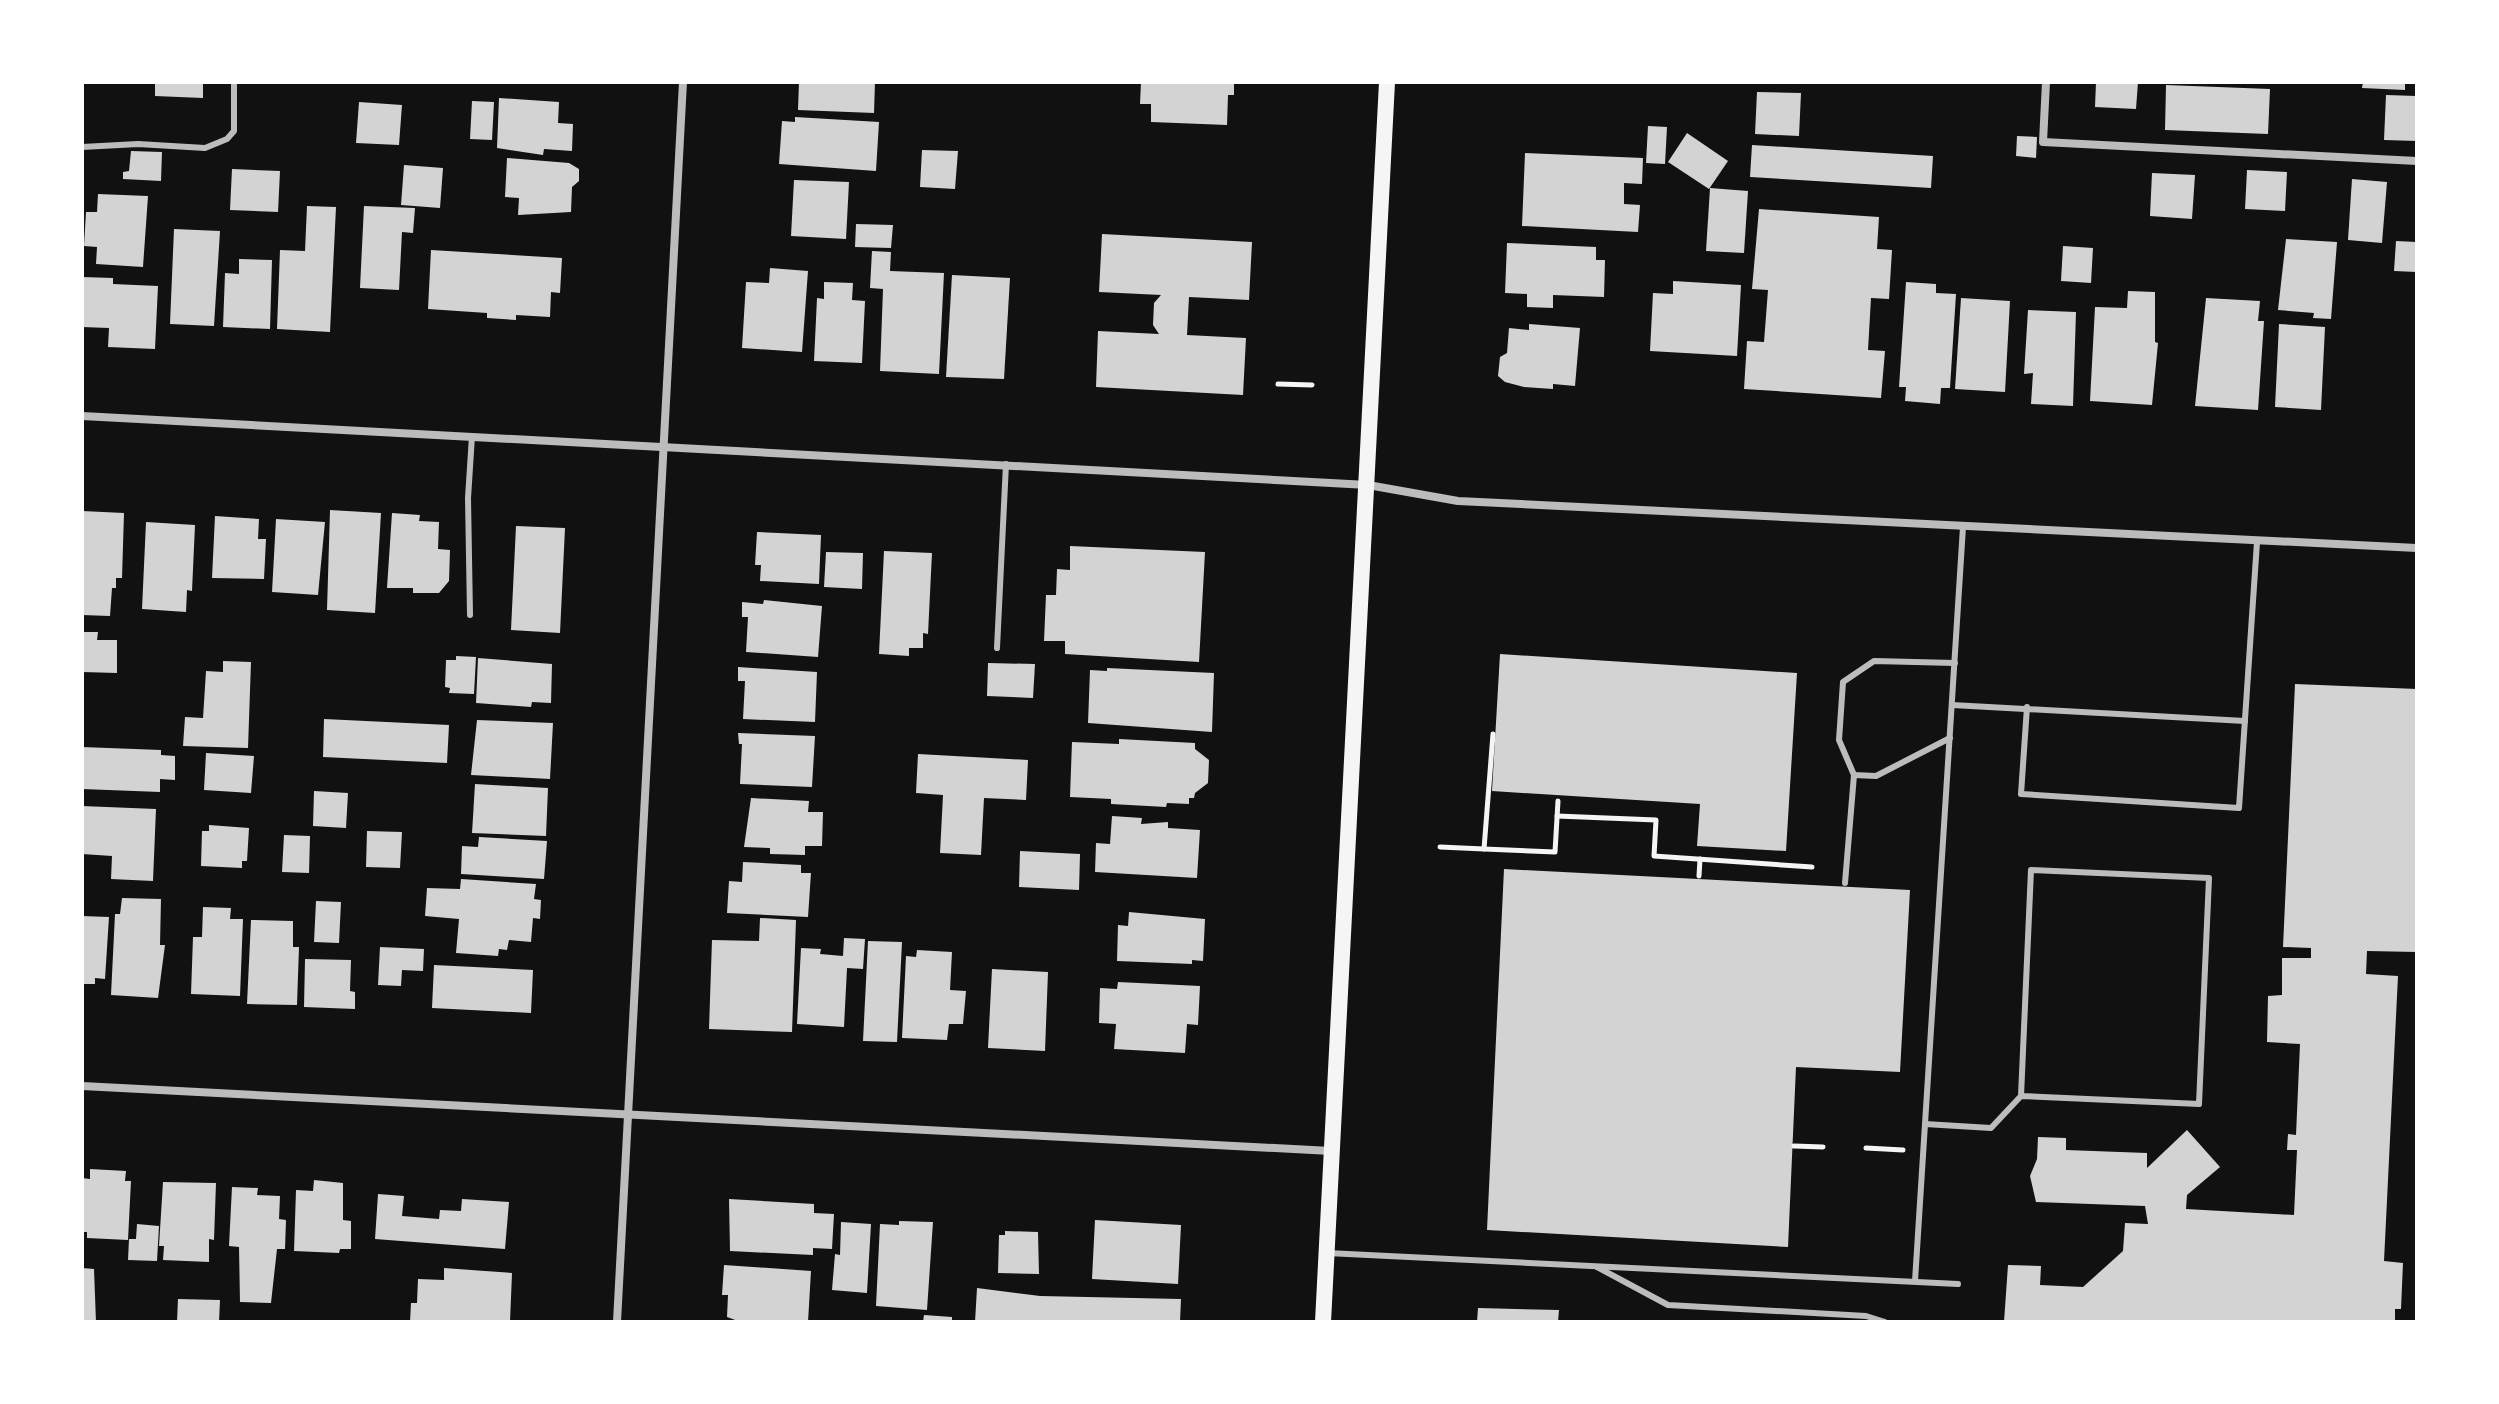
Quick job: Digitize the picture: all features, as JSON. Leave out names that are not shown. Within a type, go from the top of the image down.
[{"type":"main road","points":[[1323,1322],[1387,82]]},
{"type":"street","points":[[617,1322],[683,82]]},
{"type":"street","points":[[2046,82],[2043,142],[2417,161]]},
{"type":"street","points":[[82,416],[1368,485],[1458,501],[2417,548]]},
{"type":"street","points":[[82,1086],[629,1112],[1332,1151]]},
{"type":"lane","points":[[82,147],[138,144],[205,148],[227,139],[234,131],[234,82]]},
{"type":"lane","points":[[470,615],[468,498],[472,436]]},
{"type":"lane","points":[[997,648],[1006,464]]},
{"type":"lane","points":[[1915,1281],[1963,527]]},
{"type":"lane","points":[[2027,707],[2021,794],[2239,808],[2257,542]]},
{"type":"lane","points":[[1845,883],[1854,775],[1839,740],[1843,682],[1874,661],[1955,663]]},
{"type":"lane","points":[[1952,705],[2245,721]]},
{"type":"lane","points":[[1854,775],[1876,776],[1950,738]]},
{"type":"lane","points":[[1925,1124],[1991,1128],[2021,1096],[2031,870],[2209,878],[2199,1104],[2021,1096]]},
{"type":"lane","points":[[1327,1253],[1958,1284]]},
{"type":"lane","points":[[1593,1265],[1668,1305],[1866,1316],[1885,1322]]},
{"type":"path","points":[[1278,384],[1312,385]]},
{"type":"path","points":[[1484,849],[1493,734]]},
{"type":"path","points":[[1440,847],[1555,852],[1558,801]]},
{"type":"path","points":[[1557,816],[1656,820],[1654,856],[1812,867]]},
{"type":"path","points":[[1699,876],[1700,859]]},
{"type":"path","points":[[1794,1146],[1823,1147]]},
{"type":"path","points":[[1866,1148],[1912,1150]]},
{"type":"building","points":[[155,82],[203,82],[203,98],[155,96]]},
{"type":"building","points":[[799,82],[875,82],[874,113],[798,110]]},
{"type":"building","points":[[1141,82],[1234,82],[1234,95],[1228,95],[1227,125],[1151,122],[1151,104],[1140,104]]},
{"type":"building","points":[[2096,82],[2138,82],[2136,109],[2095,107]]},
{"type":"building","points":[[2363,82],[2405,82],[2405,90],[2362,88]]},
{"type":"building","points":[[2166,85],[2270,89],[2268,134],[2165,130]]},
{"type":"building","points":[[1757,92],[1801,93],[1799,136],[1755,134]]},
{"type":"building","points":[[2386,95],[2417,96],[2417,141],[2384,140]]},
{"type":"building","points":[[499,98],[559,102],[558,123],[573,124],[572,151],[544,149],[543,155],[497,148]]},
{"type":"building","points":[[472,101],[494,102],[492,140],[470,139]]},
{"type":"building","points":[[359,102],[402,105],[399,145],[356,143]]},
{"type":"building","points":[[795,117],[879,122],[876,171],[779,164],[782,121],[795,122]]},
{"type":"building","points":[[1648,126],[1667,127],[1665,164],[1646,163]]},
{"type":"building","points":[[1687,133],[1728,161],[1709,189],[1668,162]]},
{"type":"building","points":[[2017,136],[2037,137],[2036,158],[2016,156]]},
{"type":"building","points":[[1752,145],[1933,156],[1931,188],[1750,177]]},
{"type":"building","points":[[922,150],[958,151],[955,189],[920,187]]},
{"type":"building","points":[[131,151],[162,152],[161,181],[123,179],[123,172],[129,171]]},
{"type":"building","points":[[1525,153],[1643,158],[1642,184],[1624,183],[1624,204],[1640,205],[1638,232],[1522,226]]},
{"type":"building","points":[[507,158],[569,163],[579,169],[579,181],[572,187],[571,212],[518,215],[519,198],[505,197]]},
{"type":"building","points":[[404,165],[443,168],[440,208],[401,205]]},
{"type":"building","points":[[232,169],[280,171],[278,212],[230,210]]},
{"type":"building","points":[[2247,170],[2287,172],[2285,211],[2245,209]]},
{"type":"building","points":[[2152,173],[2195,175],[2192,219],[2150,216]]},
{"type":"building","points":[[2352,179],[2387,182],[2382,243],[2348,240]]},
{"type":"building","points":[[794,180],[849,182],[846,239],[791,236]]},
{"type":"building","points":[[1710,188],[1748,191],[1744,253],[1706,251]]},
{"type":"building","points":[[98,194],[148,196],[143,267],[96,264],[97,247],[84,246],[86,212],[97,212]]},
{"type":"building","points":[[307,206],[336,207],[330,332],[277,329],[280,250],[305,251]]},
{"type":"building","points":[[364,206],[415,208],[413,233],[402,232],[399,290],[360,288]]},
{"type":"building","points":[[1759,209],[1879,217],[1877,249],[1892,250],[1889,299],[1871,298],[1868,350],[1885,351],[1881,398],[1744,389],[1747,341],[1764,342],[1768,290],[1752,289]]},
{"type":"building","points":[[856,224],[893,225],[891,248],[855,247]]},
{"type":"building","points":[[174,229],[220,231],[214,326],[170,324]]},
{"type":"building","points":[[1102,234],[1252,242],[1249,300],[1189,297],[1187,335],[1246,338],[1243,395],[1096,387],[1098,331],[1159,334],[1153,325],[1154,303],[1161,295],[1099,292]]},
{"type":"building","points":[[2286,239],[2337,242],[2331,319],[2313,318],[2314,313],[2278,310]]},
{"type":"building","points":[[2396,241],[2417,242],[2417,272],[2394,271]]},
{"type":"building","points":[[1507,243],[1596,247],[1596,260],[1605,260],[1604,297],[1553,295],[1553,308],[1527,307],[1527,294],[1505,293]]},
{"type":"building","points":[[2063,246],[2093,248],[2091,283],[2061,281]]},
{"type":"building","points":[[431,250],[562,258],[560,293],[551,292],[550,317],[516,315],[516,320],[487,318],[487,313],[428,309]]},
{"type":"building","points":[[872,251],[891,252],[890,271],[944,273],[939,374],[880,371],[883,289],[870,288]]},
{"type":"building","points":[[239,259],[272,260],[270,329],[223,327],[225,273],[239,274]]},
{"type":"building","points":[[770,268],[808,271],[802,352],[742,348],[746,282],[769,283]]},
{"type":"building","points":[[952,275],[1010,278],[1004,379],[946,377]]},
{"type":"building","points":[[82,277],[113,278],[113,284],[158,286],[155,349],[108,347],[109,328],[82,327]]},
{"type":"building","points":[[1673,281],[1741,285],[1737,356],[1650,351],[1653,293],[1673,294]]},
{"type":"building","points":[[824,282],[853,283],[852,300],[865,301],[862,363],[814,361],[817,298],[824,299]]},
{"type":"building","points":[[1906,282],[1936,284],[1936,293],[1956,294],[1950,388],[1941,388],[1940,404],[1905,401],[1906,387],[1899,387]]},
{"type":"building","points":[[2128,291],[2155,292],[2155,342],[2158,343],[2152,405],[2090,401],[2095,307],[2127,308]]},
{"type":"building","points":[[1961,298],[2010,301],[2005,392],[1955,389]]},
{"type":"building","points":[[2206,298],[2260,301],[2258,321],[2264,321],[2258,410],[2195,406]]},
{"type":"building","points":[[2028,310],[2076,312],[2073,406],[2031,404],[2033,373],[2024,374]]},
{"type":"building","points":[[1529,324],[1580,328],[1575,386],[1553,384],[1553,389],[1524,387],[1505,382],[1498,376],[1500,357],[1507,353],[1509,328],[1529,330]]},
{"type":"building","points":[[2279,324],[2325,327],[2321,410],[2275,407]]},
{"type":"building","points":[[330,510],[381,513],[375,613],[327,610]]},
{"type":"building","points":[[82,511],[124,513],[122,578],[116,578],[116,588],[112,588],[110,616],[82,615]]},
{"type":"building","points":[[392,513],[420,515],[419,521],[439,522],[438,549],[450,550],[449,581],[439,593],[413,593],[413,588],[387,588]]},
{"type":"building","points":[[215,516],[259,519],[258,539],[266,539],[264,579],[212,578]]},
{"type":"building","points":[[276,519],[325,522],[318,595],[272,592]]},
{"type":"building","points":[[146,522],[195,525],[192,591],[187,590],[186,612],[142,609]]},
{"type":"building","points":[[516,526],[565,528],[560,633],[511,630]]},
{"type":"building","points":[[757,532],[821,535],[819,584],[760,581],[761,565],[755,565]]},
{"type":"building","points":[[1070,546],[1205,552],[1199,662],[1065,654],[1065,641],[1044,641],[1046,595],[1056,595],[1057,569],[1070,570]]},
{"type":"building","points":[[884,551],[932,553],[928,634],[923,633],[923,648],[909,648],[909,656],[879,654]]},
{"type":"building","points":[[826,552],[863,553],[862,589],[824,587]]},
{"type":"building","points":[[764,600],[822,606],[818,657],[746,652],[748,617],[742,617],[742,602],[763,604]]},
{"type":"building","points":[[82,632],[98,632],[97,640],[117,640],[117,673],[82,672]]},
{"type":"building","points":[[1500,654],[1797,673],[1786,851],[1697,846],[1700,804],[1492,791]]},
{"type":"building","points":[[456,656],[476,657],[474,694],[449,693],[450,688],[445,687],[446,660],[456,660]]},
{"type":"building","points":[[478,658],[552,664],[551,703],[532,702],[531,707],[476,703]]},
{"type":"building","points":[[223,661],[251,662],[248,748],[183,746],[185,717],[203,718],[206,671],[223,672]]},
{"type":"building","points":[[988,663],[1035,664],[1033,698],[987,696]]},
{"type":"building","points":[[738,667],[817,672],[815,722],[743,719],[745,681],[738,681]]},
{"type":"building","points":[[1107,668],[1214,673],[1212,732],[1088,723],[1090,670],[1107,671]]},
{"type":"building","points":[[2295,684],[2417,689],[2417,952],[2367,951],[2366,974],[2398,976],[2384,1261],[2403,1263],[2401,1309],[2395,1309],[2395,1322],[2004,1322],[2008,1265],[2041,1266],[2040,1285],[2083,1287],[2123,1251],[2125,1223],[2148,1224],[2145,1206],[2036,1202],[2030,1176],[2037,1159],[2038,1137],[2066,1138],[2066,1150],[2147,1153],[2147,1168],[2187,1130],[2220,1167],[2187,1195],[2186,1209],[2294,1215],[2297,1150],[2287,1150],[2288,1134],[2296,1135],[2300,1044],[2267,1042],[2268,996],[2282,995],[2282,958],[2311,958],[2311,948],[2283,947]]},
{"type":"building","points":[[324,719],[449,725],[447,763],[323,757]]},
{"type":"building","points":[[477,720],[553,723],[550,779],[471,775]]},
{"type":"building","points":[[738,733],[815,736],[812,787],[740,784],[742,744],[739,744]]},
{"type":"building","points":[[1119,739],[1195,743],[1195,749],[1209,760],[1208,783],[1195,793],[1194,798],[1189,798],[1189,804],[1167,803],[1166,807],[1111,804],[1111,799],[1070,797],[1072,742],[1119,744]]},
{"type":"building","points":[[82,747],[161,750],[161,755],[175,756],[175,780],[160,779],[160,792],[82,789]]},
{"type":"building","points":[[206,753],[254,756],[251,793],[204,790]]},
{"type":"building","points":[[918,754],[1028,760],[1026,800],[984,798],[981,855],[940,853],[943,795],[916,793]]},
{"type":"building","points":[[475,784],[548,788],[546,836],[472,833]]},
{"type":"building","points":[[314,791],[348,793],[346,828],[313,826]]},
{"type":"building","points":[[751,798],[809,801],[808,812],[823,812],[822,846],[805,846],[805,855],[770,854],[770,848],[744,847]]},
{"type":"building","points":[[82,806],[156,809],[153,881],[111,879],[112,856],[82,854]]},
{"type":"building","points":[[1112,816],[1142,818],[1141,824],[1168,822],[1168,828],[1200,830],[1197,878],[1095,872],[1096,843],[1110,844]]},
{"type":"building","points":[[209,825],[249,828],[247,861],[242,861],[242,868],[201,866],[202,831],[209,831]]},
{"type":"building","points":[[367,831],[402,832],[400,868],[366,867]]},
{"type":"building","points":[[284,835],[310,836],[309,873],[282,872]]},
{"type":"building","points":[[479,837],[547,841],[544,879],[461,874],[462,846],[478,847]]},
{"type":"building","points":[[1020,851],[1080,854],[1079,890],[1019,887]]},
{"type":"building","points":[[743,862],[801,865],[801,873],[811,873],[808,917],[727,913],[729,881],[742,882]]},
{"type":"building","points":[[1504,869],[1910,890],[1900,1072],[1796,1067],[1788,1247],[1487,1230]]},
{"type":"building","points":[[461,879],[536,884],[534,899],[541,900],[540,919],[533,918],[531,942],[509,940],[507,950],[499,949],[498,956],[456,953],[459,919],[425,916],[427,888],[460,889]]},
{"type":"building","points":[[122,898],[161,899],[160,945],[165,945],[158,998],[111,995],[115,914],[120,914]]},
{"type":"building","points":[[316,901],[341,902],[339,943],[314,942]]},
{"type":"building","points":[[203,907],[231,908],[230,919],[243,919],[240,996],[191,994],[193,937],[202,937]]},
{"type":"building","points":[[1129,912],[1205,919],[1203,961],[1192,960],[1192,964],[1117,961],[1118,925],[1128,926]]},
{"type":"building","points":[[82,916],[109,917],[105,979],[95,978],[95,984],[82,984]]},
{"type":"building","points":[[760,918],[796,920],[792,1032],[709,1029],[712,940],[759,941]]},
{"type":"building","points":[[251,920],[293,921],[293,947],[299,947],[297,1005],[247,1004]]},
{"type":"building","points":[[844,938],[865,939],[863,969],[847,968],[844,1027],[797,1024],[801,948],[821,949],[820,954],[843,956]]},
{"type":"building","points":[[868,941],[902,942],[897,1042],[863,1041]]},
{"type":"building","points":[[380,947],[424,949],[423,971],[402,970],[401,986],[378,985]]},
{"type":"building","points":[[917,950],[952,952],[950,990],[966,991],[963,1024],[949,1024],[947,1040],[902,1038],[906,956],[916,957]]},
{"type":"building","points":[[305,959],[351,960],[350,991],[355,992],[355,1009],[304,1007]]},
{"type":"building","points":[[434,965],[533,970],[531,1013],[432,1008]]},
{"type":"building","points":[[992,969],[1048,972],[1045,1051],[988,1048]]},
{"type":"building","points":[[1118,982],[1200,986],[1198,1025],[1187,1024],[1185,1053],[1114,1049],[1116,1024],[1099,1023],[1100,988],[1117,989]]},
{"type":"building","points":[[90,1169],[126,1171],[125,1181],[131,1181],[128,1240],[87,1238],[87,1232],[82,1232],[82,1178],[90,1179]]},
{"type":"building","points":[[314,1180],[343,1183],[343,1220],[351,1221],[351,1249],[340,1249],[339,1253],[294,1251],[296,1190],[313,1191]]},
{"type":"building","points":[[163,1182],[216,1183],[214,1240],[209,1239],[209,1262],[163,1260],[164,1246],[159,1246]]},
{"type":"building","points":[[232,1187],[258,1188],[257,1195],[280,1196],[279,1219],[286,1220],[285,1249],[277,1249],[271,1303],[240,1302],[239,1247],[229,1246]]},
{"type":"building","points":[[378,1194],[404,1196],[402,1216],[439,1219],[440,1210],[461,1211],[462,1199],[509,1202],[505,1249],[375,1239]]},
{"type":"building","points":[[729,1199],[814,1204],[814,1213],[834,1214],[832,1249],[813,1248],[813,1255],[730,1251]]},
{"type":"building","points":[[1095,1220],[1181,1225],[1178,1284],[1092,1279]]},
{"type":"building","points":[[899,1221],[933,1222],[927,1310],[876,1306],[880,1224],[899,1225]]},
{"type":"building","points":[[841,1222],[871,1224],[867,1293],[832,1290],[835,1254],[840,1255]]},
{"type":"building","points":[[137,1224],[159,1226],[157,1261],[128,1260],[129,1239],[136,1239]]},
{"type":"building","points":[[1005,1231],[1038,1232],[1039,1274],[998,1273],[999,1235],[1005,1235]]},
{"type":"building","points":[[724,1265],[811,1271],[808,1322],[738,1321],[727,1317],[728,1295],[722,1295]]},
{"type":"building","points":[[82,1268],[94,1269],[96,1322],[82,1322]]},
{"type":"building","points":[[444,1268],[512,1273],[510,1322],[410,1322],[411,1303],[417,1303],[418,1279],[444,1280]]},
{"type":"building","points":[[977,1288],[1040,1296],[1181,1299],[1180,1322],[975,1322]]},
{"type":"building","points":[[178,1299],[220,1300],[219,1322],[177,1322]]},
{"type":"building","points":[[1478,1308],[1559,1310],[1558,1322],[1477,1322]]},
{"type":"building","points":[[924,1315],[952,1317],[952,1322],[923,1322]]}]
